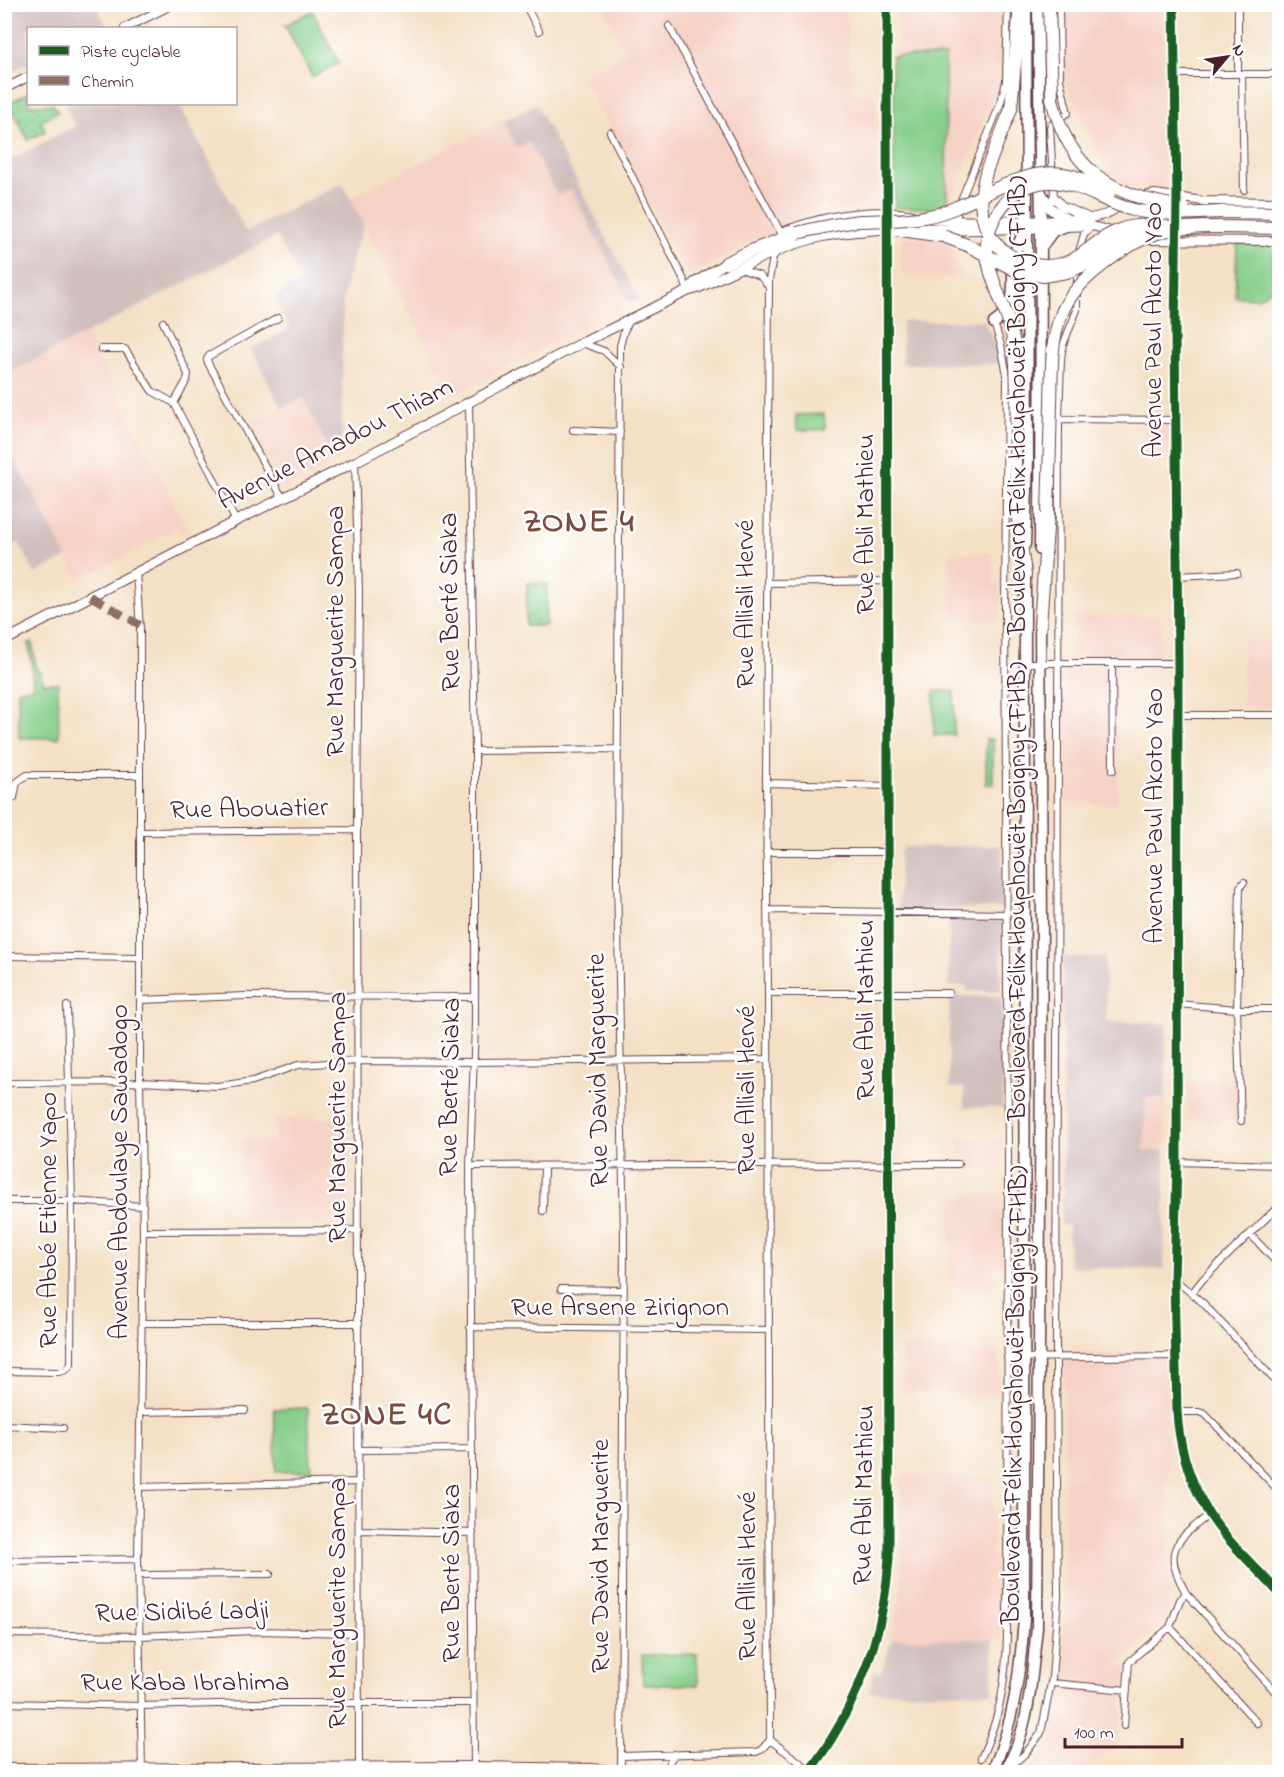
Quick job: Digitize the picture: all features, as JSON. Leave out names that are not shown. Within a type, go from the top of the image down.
[{"type":"highway","points":[[1020,4],[1011,109],[987,169],[981,192],[981,205],[987,228],[991,237],[1009,256],[1028,263],[1052,265],[1074,259],[1113,232],[1151,219],[1220,212],[1280,213]]},
{"type":"highway","name":"Boulevard Félix Houphouët Boigny (FHB)","points":[[992,1769],[1015,1700],[1024,1618],[1024,575],[1028,459],[1025,225],[1026,4]]},
{"type":"highway","name":"Boulevard Félix Houphouët Boigny (FHB)","points":[[1005,1772],[1017,1747],[1029,1703],[1037,1628],[1042,921],[1041,193],[1038,4]]},
{"type":"highway","points":[[1049,4],[1052,99],[1064,133],[1084,164],[1108,185],[1136,197],[1158,203],[1220,212]]},
{"type":"highway","points":[[732,266],[797,233],[847,223],[928,216],[969,202],[1008,184],[1043,174],[1074,176],[1091,182],[1151,219]]},
{"type":"highway","points":[[1024,575],[1017,513],[1015,459],[1017,370],[1014,343],[987,259],[988,234],[994,218],[1017,192],[1048,182],[1075,186],[1151,219],[1220,227]]},
{"type":"highway","points":[[1041,193],[1052,201],[1066,222],[1046,238],[1041,249]]},
{"type":"highway","points":[[891,229],[943,236],[967,245],[1019,272],[1043,276],[1067,272],[1082,266],[1151,219]]},
{"type":"highway","points":[[994,323],[1006,313],[1011,304],[1014,255],[1025,225]]},
{"type":"highway","points":[[1040,626],[1048,514],[1052,352],[1059,318],[1066,304],[1074,292],[1122,250],[1160,231],[1182,227],[1280,228]]},
{"type":"highway","points":[[1007,1478],[1023,1499]]},
{"type":"main road","name":"Avenue Amadou Thiam","points":[[732,266],[753,246],[781,233],[818,221],[862,214],[888,213],[958,226]]},
{"type":"main road","name":"Avenue Amadou Thiam","points":[[4,641],[236,520],[355,462],[582,343],[688,291],[694,283],[732,266],[818,237],[852,231],[1041,224]]},
{"type":"street","points":[[127,27],[173,4]]},
{"type":"street","points":[[525,4],[539,31]]},
{"type":"street","name":"Rue Abli Mathieu","points":[[809,1772],[826,1748],[866,1671],[882,1619],[890,1558],[888,581],[891,229],[888,213],[887,4]]},
{"type":"street","points":[[958,226],[957,210],[1001,102],[1006,81],[1008,4]]},
{"type":"street","points":[[1041,224],[1052,201],[1050,127],[1055,120],[1068,113],[1060,80],[1059,4]]},
{"type":"street","name":"Avenue Paul Akoto Yao","points":[[1174,4],[1177,197],[1175,331],[1178,663],[1177,1162],[1174,1279],[1176,1412],[1186,1464],[1204,1506],[1276,1583],[1280,1594]]},
{"type":"street","points":[[1238,4],[1244,190]]},
{"type":"street","points":[[669,26],[781,233]]},
{"type":"street","points":[[1174,74],[1280,74]]},
{"type":"street","points":[[4,89],[27,78]]},
{"type":"street","points":[[610,132],[688,291]]},
{"type":"street","points":[[1041,224],[1091,222],[1134,198],[1155,194],[1203,201],[1280,202]]},
{"type":"street","points":[[1155,194],[1165,207],[1165,228],[1159,240]]},
{"type":"street","points":[[1052,201],[1091,222],[1138,240],[1280,241]]},
{"type":"street","points":[[1203,201],[1196,209],[1194,216],[1195,224],[1207,241]]},
{"type":"street","points":[[1005,1772],[1026,1753],[1041,1733],[1051,1683],[1058,1599],[1056,1357],[1059,419],[1062,352],[1077,310],[1078,255],[1084,234],[1091,222]]},
{"type":"street","name":"Rue Alliali Hervé","points":[[770,1740],[766,783],[770,287],[772,262],[778,251]]},
{"type":"street","points":[[732,266],[753,272],[770,287]]},
{"type":"street","points":[[278,318],[207,359],[282,497]]},
{"type":"street","name":"Rue David Marguerite","points":[[621,1772],[623,1290],[617,878],[620,346],[630,320]]},
{"type":"street","points":[[164,322],[188,374],[188,380],[174,403]]},
{"type":"street","points":[[981,1758],[997,1720],[1004,1677],[1007,1634],[1005,610],[1007,375],[1002,345],[994,323]]},
{"type":"street","points":[[582,343],[604,351],[621,368]]},
{"type":"street","points":[[101,349],[125,349],[152,391],[174,403],[236,520]]},
{"type":"street","name":"Rue Berté Siaka","points":[[470,402],[475,751],[474,1062],[470,1166],[474,1769]]},
{"type":"street","points":[[1059,419],[1177,420]]},
{"type":"street","points":[[573,430],[620,432]]},
{"type":"street","name":"Rue Marguerite Sampa","points":[[355,462],[359,592],[358,1769]]},
{"type":"street","name":"Avenue Abdoulaye Sawadogo","points":[[136,572],[140,628],[139,958],[144,1231],[138,1487],[142,1770]]},
{"type":"street","points":[[1177,576],[1237,573]]},
{"type":"street","points":[[768,583],[888,581]]},
{"type":"street","points":[[1025,663],[1178,663]]},
{"type":"street","points":[[1113,663],[1113,771]]},
{"type":"street","points":[[1178,715],[1280,715]]},
{"type":"street","points":[[475,751],[619,749]]},
{"type":"street","points":[[14,798],[17,782],[27,774],[140,775]]},
{"type":"street","points":[[766,783],[889,786]]},
{"type":"street","name":"Rue Abouatier","points":[[140,832],[357,830]]},
{"type":"street","points":[[766,852],[889,852]]},
{"type":"street","points":[[1241,1121],[1237,1009],[1240,887],[1244,882]]},
{"type":"street","points":[[768,910],[1007,914]]},
{"type":"street","points":[[4,956],[139,958]]},
{"type":"street","points":[[768,993],[949,993]]},
{"type":"street","points":[[140,1000],[245,996],[474,997]]},
{"type":"street","points":[[1177,1004],[1237,1009],[1280,1009]]},
{"type":"street","name":"Rue Abbé Etienne Yapo","points":[[4,1371],[59,1372],[66,1370],[71,1364],[72,1201],[67,1006]]},
{"type":"street","points":[[4,1083],[140,1082],[218,1086],[253,1081],[298,1065],[358,1061],[768,1059]]},
{"type":"street","points":[[1177,1162],[1280,1165]]},
{"type":"street","points":[[470,1166],[958,1164]]},
{"type":"street","points":[[543,1211],[544,1167]]},
{"type":"street","points":[[4,1201],[72,1201],[143,1206]]},
{"type":"street","points":[[1192,1293],[1203,1279],[1280,1206]]},
{"type":"street","points":[[144,1231],[359,1230]]},
{"type":"street","points":[[1250,1234],[1280,1266]]},
{"type":"street","points":[[1174,1279],[1192,1293],[1280,1386]]},
{"type":"street","points":[[561,1289],[623,1290]]},
{"type":"street","points":[[143,1323],[359,1323]]},
{"type":"street","name":"Rue Arsene Zirignon","points":[[470,1327],[769,1330]]},
{"type":"street","points":[[1007,1358],[1176,1356]]},
{"type":"street","points":[[140,1412],[246,1410]]},
{"type":"street","points":[[1176,1412],[1205,1414],[1280,1492]]},
{"type":"street","points":[[4,1425],[63,1428]]},
{"type":"street","points":[[359,1450],[472,1449]]},
{"type":"street","points":[[138,1487],[359,1482]]},
{"type":"street","points":[[1210,1514],[1175,1545],[1174,1563],[1179,1581],[1186,1593],[1280,1697]]},
{"type":"street","points":[[359,1530],[473,1533]]},
{"type":"street","points":[[4,1561],[138,1559]]},
{"type":"street","points":[[138,1575],[270,1574]]},
{"type":"street","points":[[1124,1726],[1129,1662],[1170,1627],[1180,1600],[1186,1593]]},
{"type":"street","points":[[1170,1627],[1257,1723]]},
{"type":"street","name":"Rue Sidibé Ladji","points":[[4,1634],[140,1636],[254,1631],[359,1634]]},
{"type":"street","points":[[1051,1683],[1127,1690]]},
{"type":"street","name":"Rue Kaba Ibrahima","points":[[4,1703],[141,1706],[473,1702]]},
{"type":"street","points":[[622,1756],[756,1752],[765,1747],[770,1740],[809,1772]]},
{"type":"street","points":[[664,1773],[674,1754]]},
{"type":"street","points":[[4,1768],[142,1770],[571,1770],[593,1768],[621,1772]]},
{"type":"shaded area","points":[[5,4],[109,4],[99,10],[106,24],[100,27],[27,27],[27,64],[5,75]]},
{"type":"shaded area","points":[[602,5],[841,5],[842,10],[846,9],[852,93],[875,94],[879,208],[828,211],[824,204],[689,277],[582,76],[626,53]]},
{"type":"shaded area","points":[[897,5],[1002,5],[1002,77],[947,208],[945,56],[897,56]]},
{"type":"shaded area","points":[[1064,5],[1163,5],[1163,188],[1139,185],[1126,188],[1112,181],[1064,79]]},
{"type":"shaded area","points":[[536,104],[639,299],[630,303],[571,189],[557,196],[529,142],[517,148],[503,121]]},
{"type":"shaded area","points":[[64,105],[180,105],[246,232],[342,183],[364,225],[354,252],[343,299],[342,438],[328,447],[303,398],[282,408],[251,349],[290,329],[275,302],[277,295],[302,282],[277,236],[5,375],[5,163],[75,126]]},
{"type":"shaded area","points":[[503,121],[517,147],[529,141],[557,196],[571,189],[630,303],[452,395],[350,198]]},
{"type":"shaded area","points":[[901,236],[946,239],[964,277],[902,276]]},
{"type":"shaded area","points":[[902,321],[984,321],[1003,364],[902,364]]},
{"type":"shaded area","points":[[86,334],[189,531],[182,534],[178,527],[79,580],[5,439],[5,375]]},
{"type":"shaded area","points":[[303,398],[328,446],[342,438],[342,458],[283,490],[250,425]]},
{"type":"shaded area","points":[[1143,425],[1169,425],[1168,453],[1142,453]]},
{"type":"shaded area","points":[[4,439],[67,557],[35,574],[19,542],[5,549]]},
{"type":"shaded area","points":[[949,553],[993,553],[993,583],[1001,583],[1001,619],[951,619]]},
{"type":"shaded area","points":[[1074,615],[1161,617],[1160,657],[1074,656]]},
{"type":"shaded area","points":[[1243,640],[1279,640],[1279,706],[1243,706]]},
{"type":"shaded area","points":[[1065,669],[1117,669],[1118,803],[1066,803]]},
{"type":"shaded area","points":[[1002,846],[1003,908],[898,909],[900,851],[903,847]]},
{"type":"shaded area","points":[[949,920],[1002,921],[1001,991],[967,991],[967,986],[949,986]]},
{"type":"shaded area","points":[[1063,957],[1105,957],[1106,1022],[1166,1023],[1165,1098],[1145,1098],[1144,1151],[1165,1151],[1164,1269],[1069,1267],[1068,1226],[1061,1225],[1062,1195],[1065,1194],[1063,1186]]},
{"type":"shaded area","points":[[949,996],[1002,996],[1003,1108],[964,1107],[964,1088],[949,1088]]},
{"type":"shaded area","points":[[1187,1083],[1238,1083],[1238,1120],[1188,1120]]},
{"type":"shaded area","points":[[1145,1098],[1165,1098],[1165,1151],[1144,1151]]},
{"type":"shaded area","points":[[348,1118],[349,1221],[242,1222],[241,1141],[275,1140],[274,1119]]},
{"type":"shaded area","points":[[959,1138],[1002,1139],[1002,1169],[959,1169]]},
{"type":"shaded area","points":[[950,1195],[1002,1195],[1003,1265],[995,1265],[995,1288],[950,1288]]},
{"type":"shaded area","points":[[902,1347],[963,1347],[964,1352],[1000,1352],[1000,1393],[902,1393]]},
{"type":"shaded area","points":[[1064,1352],[1164,1352],[1167,1364],[1168,1619],[1115,1666],[1127,1666],[1118,1742],[1085,1772],[1024,1772],[1039,1757],[1047,1734],[1058,1679],[1065,1600]]},
{"type":"shaded area","points":[[901,1476],[993,1477],[993,1558],[1002,1558],[1002,1639],[892,1639],[901,1593]]},
{"type":"shaded area","points":[[892,1639],[993,1639],[993,1693],[869,1692],[875,1671],[881,1673]]},
{"type":"green space","points":[[312,11],[339,63],[312,77],[285,25]]},
{"type":"green space","points":[[892,56],[945,56],[947,208],[895,208]]},
{"type":"green space","points":[[27,94],[27,105],[54,105],[58,112],[41,121],[45,131],[28,140],[9,103]]},
{"type":"green space","points":[[1237,244],[1273,245],[1271,289],[1259,298],[1235,297]]},
{"type":"green space","points":[[824,414],[825,430],[797,430],[796,415]]},
{"type":"green space","points":[[527,583],[547,584],[546,626],[526,626]]},
{"type":"green space","points":[[32,642],[37,671],[44,683],[58,683],[59,738],[19,738],[18,689],[33,688],[28,644]]},
{"type":"green space","points":[[934,691],[954,691],[954,735],[934,735]]},
{"type":"green space","points":[[986,739],[993,739],[993,784],[986,784]]},
{"type":"green space","points":[[308,1408],[311,1471],[276,1472],[274,1409]]},
{"type":"green space","points":[[697,1654],[698,1685],[643,1685],[642,1655]]},
{"type":"marked path","points":[[90,596],[140,625]]},
{"type":"cycle path","points":[[808,1772],[825,1750],[839,1726],[867,1665],[884,1603],[889,1558],[887,4]]},
{"type":"cycle path","points":[[1174,4],[1177,197],[1175,331],[1178,663],[1177,1162],[1174,1279],[1177,1412],[1185,1460],[1204,1505],[1229,1540],[1280,1594]]},
{"type":"district","name":"ZONE 4","points":[[579,523]]},
{"type":"district","name":"ZONE 4C","points":[[387,1416]]}]
